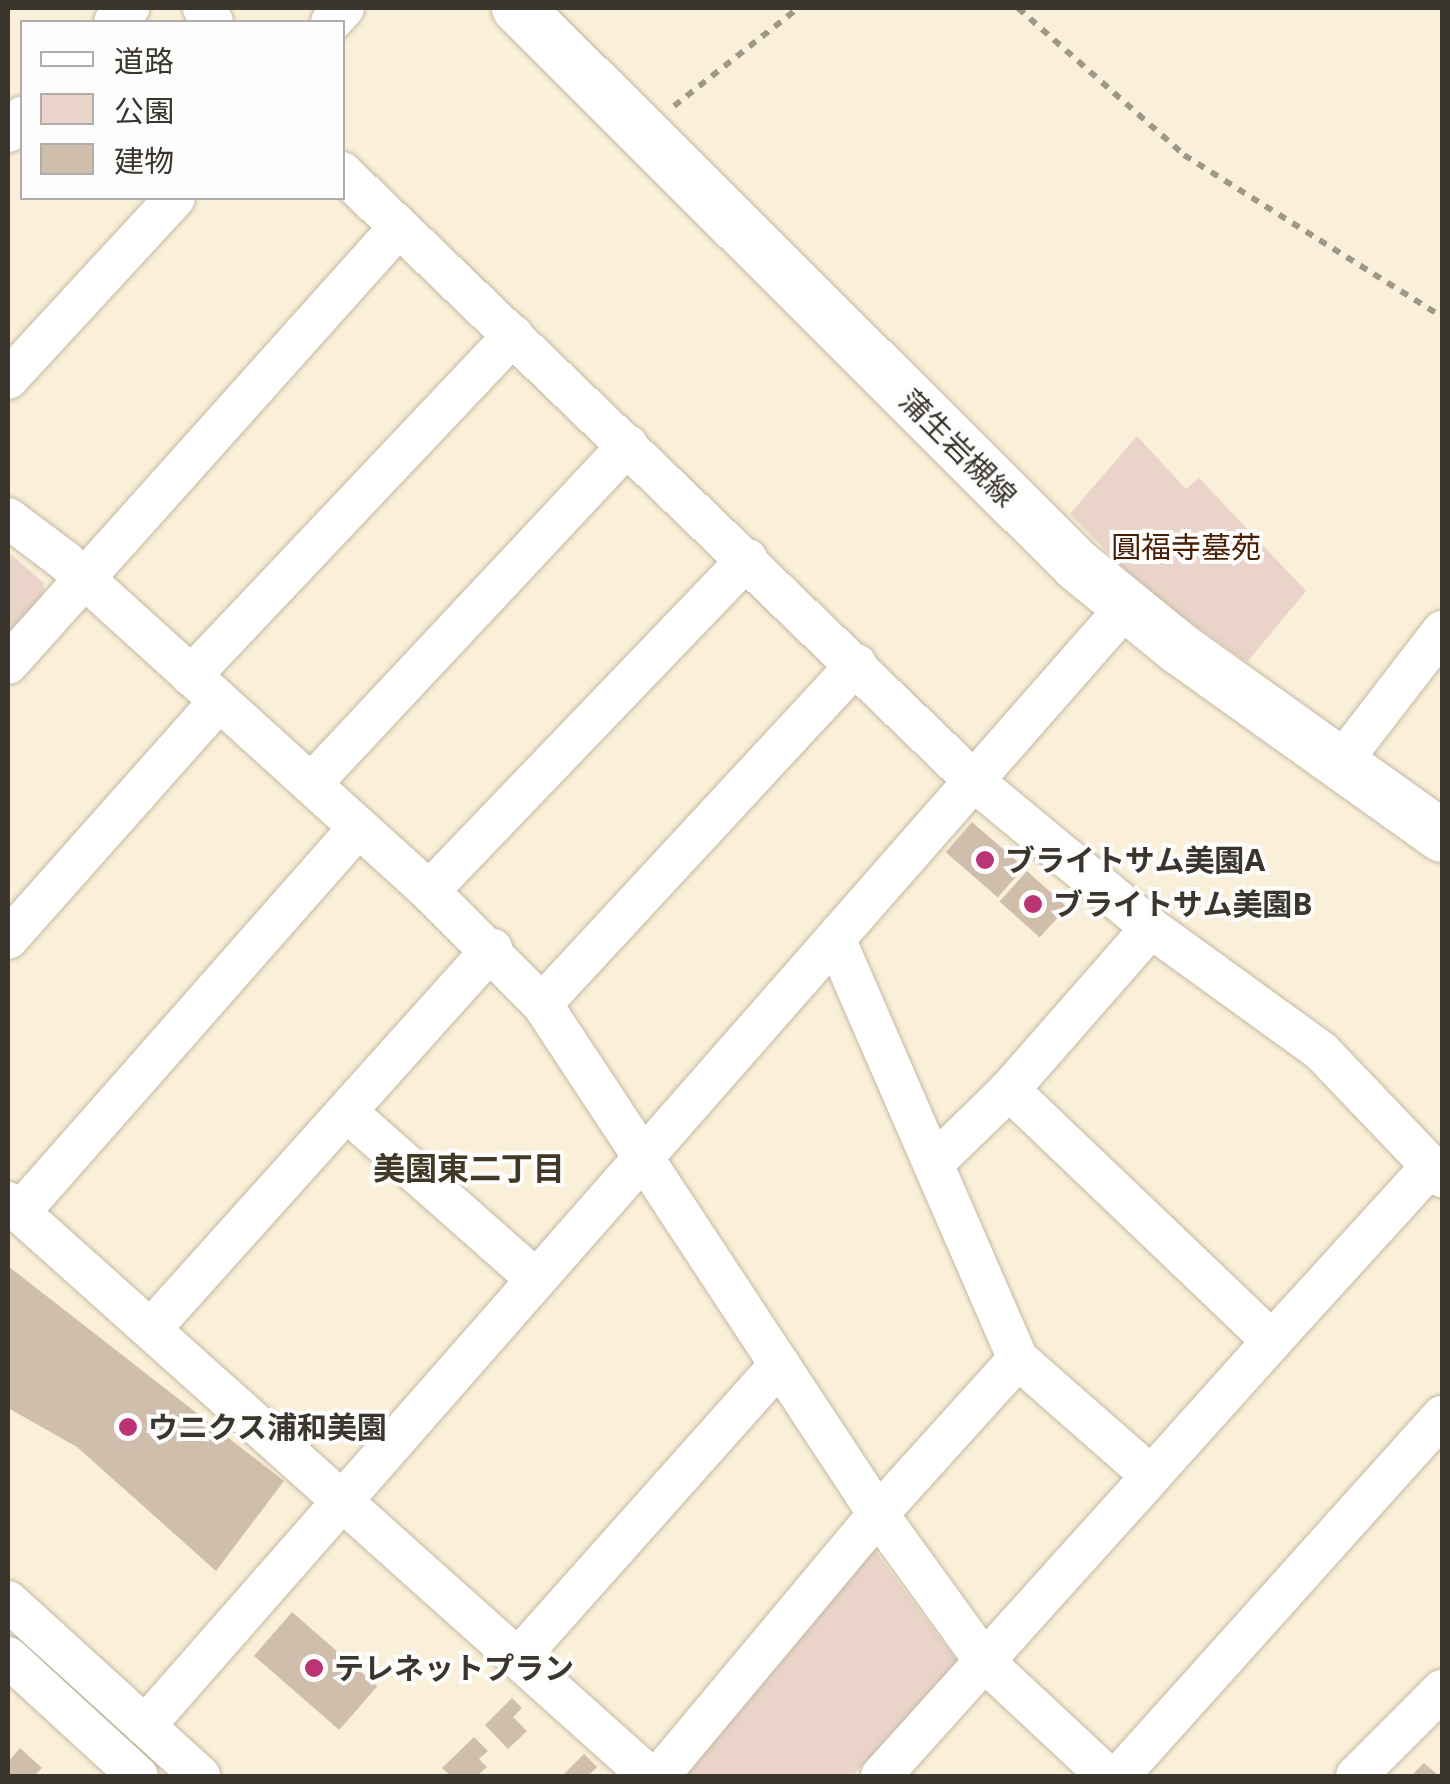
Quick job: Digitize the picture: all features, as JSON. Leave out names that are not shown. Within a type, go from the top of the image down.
[{"type":"main road","name":"蒲生岩槻線","points":[[518,8],[1035,525],[1126,607],[1442,836]]},
{"type":"street","points":[[345,175],[857,664],[976,783],[1151,928],[1322,1051],[1437,1172],[1272,1340],[881,1776]]},
{"type":"street","points":[[8,380],[172,200]]},
{"type":"street","points":[[8,664],[400,226]]},
{"type":"street","points":[[8,939],[205,688],[513,336]]},
{"type":"street","points":[[311,784],[628,445]]},
{"type":"street","points":[[8,518],[86,580],[428,890],[492,949],[542,1004],[878,1514],[986,1663],[1108,1776]]},
{"type":"street","points":[[428,890],[747,558]]},
{"type":"street","points":[[145,1726],[536,1279],[837,943],[1126,607]]},
{"type":"street","points":[[1342,762],[1442,630]]},
{"type":"street","points":[[542,1004],[857,664]]},
{"type":"street","points":[[358,828],[14,1207],[649,1776]]},
{"type":"street","points":[[934,1162],[1009,1090],[1151,928]]},
{"type":"street","points":[[837,943],[1018,1359],[1151,1476]]},
{"type":"street","points":[[151,1329],[492,949]]},
{"type":"street","points":[[1009,1090],[1272,1340]]},
{"type":"street","points":[[347,1112],[536,1279]]},
{"type":"street","points":[[658,1776],[878,1514],[1018,1359]]},
{"type":"street","points":[[519,1656],[780,1364]]},
{"type":"street","points":[[1119,1776],[1442,1416]]},
{"type":"street","points":[[8,1602],[200,1776]]},
{"type":"street","points":[[8,1657],[118,1770]]},
{"type":"street","points":[[1356,1776],[1442,1690]]},
{"type":"path","points":[[642,132],[798,8]]},
{"type":"path","points":[[1018,8],[1184,155],[1442,317]]},
{"type":"green space","name":"圓福寺墓苑","points":[[1137,436],[1186,489],[1199,478],[1306,591],[1247,662],[1146,591],[1070,514]]},
{"type":"green space","points":[[8,552],[44,583],[43,599],[8,639]]},
{"type":"green space","points":[[873,1548],[960,1665],[852,1776],[684,1776]]},
{"type":"building","name":"ブライトサム美園A","points":[[972,822],[1024,867],[998,897],[946,852]]},
{"type":"building","name":"ブライトサム美園B","points":[[1027,871],[1067,907],[1040,938],[1000,901]]},
{"type":"building","name":"ウニクス浦和美園","points":[[8,1266],[284,1481],[216,1571],[77,1447],[8,1408]]},
{"type":"building","points":[[292,1612],[377,1686],[339,1730],[254,1656]]},
{"type":"building","points":[[512,1698],[522,1708],[513,1717],[527,1731],[508,1749],[485,1725]]},
{"type":"building","points":[[474,1737],[488,1751],[479,1759],[487,1767],[477,1776],[451,1776],[442,1768]]},
{"type":"building","points":[[20,1748],[42,1768],[34,1776],[8,1776],[8,1762]]},
{"type":"building","points":[[584,1754],[597,1767],[588,1776],[562,1776]]},
{"type":"building","points":[[1424,1763],[1439,1776],[1411,1776]]},
{"type":"place","name":"ブライトサム美園A","points":[[985,860]]},
{"type":"place","name":"ブライトサム美園B","points":[[1033,904]]},
{"type":"place","name":"ウニクス浦和美園","points":[[128,1427]]},
{"type":"place","name":"テレネットプラン","points":[[314,1668]]},
{"type":"district","name":"美園東二丁目","points":[[469,1168]]}]
